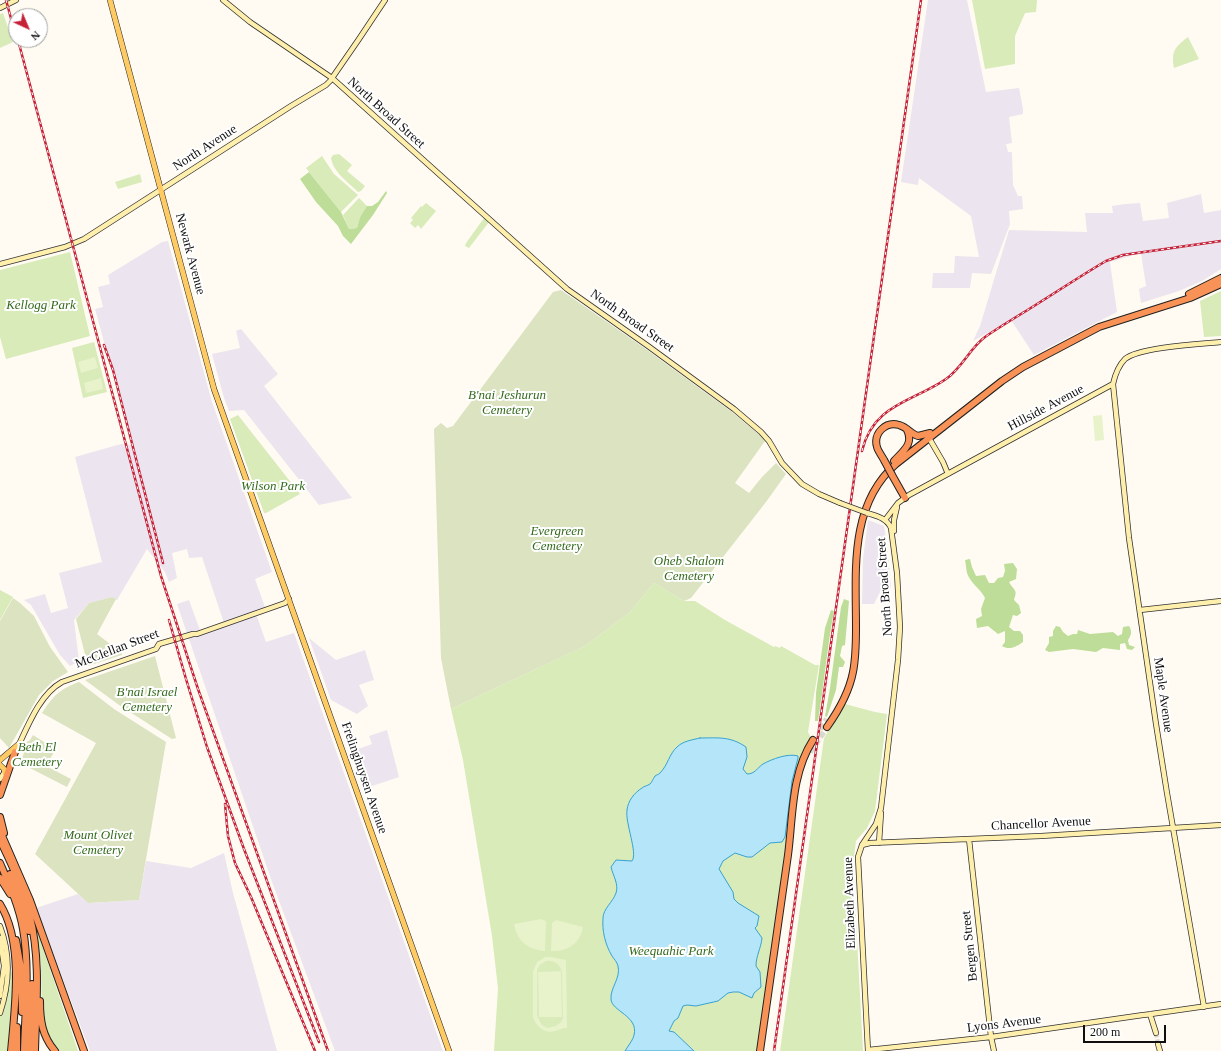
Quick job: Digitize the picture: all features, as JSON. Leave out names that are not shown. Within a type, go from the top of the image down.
[{"type":"highway","points":[[827,727],[845,696],[854,667],[856,652],[857,555],[861,524],[865,508],[873,491],[885,475],[929,435],[1001,377],[1027,361],[1099,324],[1181,297],[1221,278]]},
{"type":"highway","points":[[827,719],[843,692],[851,663],[853,567],[859,518],[865,500],[872,486],[882,472],[894,461],[1002,381],[1028,365],[1099,327],[1185,300],[1221,284]]},
{"type":"highway","points":[[905,498],[877,445],[878,436],[884,427],[892,424],[900,425],[918,436],[929,435]]},
{"type":"highway","points":[[894,461],[909,444],[910,436],[906,428]]},
{"type":"highway","points":[[760,1051],[789,843],[796,781],[802,762],[812,740]]},
{"type":"highway","points":[[0,795],[16,752]]},
{"type":"highway","points":[[764,1051],[800,786],[803,771],[810,752]]},
{"type":"highway","points":[[0,817],[8,848]]},
{"type":"highway","points":[[0,831],[30,900],[84,1051]]},
{"type":"highway","points":[[0,840],[26,902],[35,942],[41,1022],[47,1040],[55,1051]]},
{"type":"highway","points":[[0,850],[21,899],[30,938],[32,974],[26,1051]]},
{"type":"highway","points":[[0,863],[18,909],[24,933],[26,958],[26,1051]]},
{"type":"highway","points":[[0,878],[18,909]]},
{"type":"highway","points":[[2,906],[12,922],[19,955],[26,1051]]},
{"type":"highway","points":[[2,906],[9,923],[13,941],[17,1051]]},
{"type":"highway","points":[[35,942],[35,1051]]},
{"type":"highway","points":[[45,942],[55,980],[79,1051]]},
{"type":"highway","points":[[11,1051],[16,1000]]},
{"type":"main road","points":[[0,8],[16,0]]},
{"type":"main road","name":"Newark Avenue","points":[[110,0],[214,389],[257,512]]},
{"type":"main road","name":"North Broad Street","points":[[223,0],[250,22],[332,78],[567,289],[734,409],[761,432],[782,463],[802,484],[819,494],[885,520],[891,527],[893,538],[900,628],[892,712]]},
{"type":"main road","name":"North Avenue","points":[[0,264],[75,244],[326,85],[359,40],[385,0]]},
{"type":"main road","points":[[1113,384],[1116,372],[1121,364],[1134,354],[1152,350],[1221,342]]},
{"type":"main road","name":"Hillside Avenue","points":[[885,520],[898,503],[905,498],[1113,384]]},
{"type":"main road","name":"Maple Avenue","points":[[1113,384],[1129,538],[1173,827],[1204,1007]]},
{"type":"main road","points":[[929,435],[948,474]]},
{"type":"main road","points":[[893,538],[894,520],[898,503]]},
{"type":"main road","name":"Frelinghuysen Avenue","points":[[257,512],[449,1051]]},
{"type":"main road","name":"McClellan Street","points":[[0,780],[43,699],[53,688],[62,682],[156,649],[159,644],[197,634],[285,603],[289,599]]},
{"type":"main road","points":[[1140,610],[1221,601]]},
{"type":"main road","name":"Elizabeth Avenue","points":[[868,1051],[858,856],[862,844],[876,824],[880,808],[892,712]]},
{"type":"main road","points":[[0,760],[20,743]]},
{"type":"main road","points":[[0,765],[4,769],[5,773]]},
{"type":"main road","points":[[879,843],[881,823],[880,808]]},
{"type":"main road","name":"Chancellor Avenue","points":[[862,844],[1041,836],[1221,825]]},
{"type":"main road","name":"Bergen Street","points":[[969,839],[991,1037],[994,1051]]},
{"type":"main road","points":[[0,926],[6,946],[8,976],[6,992],[0,1013]]},
{"type":"main road","points":[[0,938],[4,966],[0,996]]},
{"type":"main road","name":"Lyons Avenue","points":[[868,1051],[991,1037],[1221,1004]]},
{"type":"main road","points":[[1150,1014],[1156,1033]]},
{"type":"main road","points":[[1158,1044],[1160,1051]]},
{"type":"shaded area","points":[[928,0],[967,0],[986,92],[1019,88],[1023,109],[1023,114],[1009,117],[1012,143],[1006,144],[1008,152],[1012,152],[1013,185],[1018,196],[1022,196],[1023,209],[1009,211],[1010,224],[991,274],[972,273],[970,288],[932,288],[933,273],[954,273],[955,256],[979,257],[971,216],[919,178],[918,185],[901,182]]},
{"type":"shaded area","points":[[1201,194],[1204,213],[1221,210],[1221,269],[1202,281],[1179,291],[1141,303],[1139,289],[1146,286],[1141,253],[1110,262],[1117,312],[1034,355],[1011,320],[973,341],[980,326],[1009,230],[1087,232],[1085,213],[1113,213],[1112,206],[1125,204],[1140,203],[1143,221],[1169,218],[1167,203]]},
{"type":"shaded area","points":[[168,241],[212,402],[272,572],[255,579],[266,610],[256,614],[266,642],[294,633],[443,1051],[335,1051],[272,882],[177,604],[189,600],[201,633],[225,626],[202,557],[189,558],[187,549],[172,553],[177,578],[169,582],[165,572],[147,549],[117,600],[112,597],[89,603],[74,620],[79,661],[70,666],[60,655],[31,605],[24,600],[45,594],[51,613],[68,608],[59,573],[102,562],[75,457],[121,444],[132,445],[95,309],[103,307],[98,287],[110,284],[108,275],[162,242]]},
{"type":"shaded area","points":[[241,329],[278,374],[264,386],[352,498],[319,505],[244,410],[229,411],[212,354],[240,348],[236,331]]},
{"type":"shaded area","points":[[868,520],[884,526],[891,588],[882,588],[874,604],[862,604],[863,559]]},
{"type":"shaded area","points":[[309,638],[336,660],[365,650],[374,680],[359,685],[368,706],[357,714],[331,700]]},
{"type":"shaded area","points":[[387,730],[399,777],[363,789],[350,752],[372,744],[369,736]]},
{"type":"shaded area","points":[[224,853],[233,893],[277,1051],[90,1051],[36,908],[78,894],[88,903],[139,900],[146,861],[191,868]]},
{"type":"green space","points":[[972,0],[1037,0],[1036,12],[1025,13],[1015,36],[1015,64],[985,69]]},
{"type":"green space","points":[[3,13],[8,28],[8,44],[0,48],[0,14]]},
{"type":"green space","points":[[1188,37],[1199,59],[1174,68],[1173,57],[1175,50]]},
{"type":"green space","points":[[339,154],[352,165],[347,171],[365,186],[361,191],[358,192],[338,172],[332,163],[331,158],[333,155]]},
{"type":"green space","points":[[322,156],[334,174],[358,195],[341,212],[306,168]]},
{"type":"green space","points":[[309,172],[341,212],[349,229],[357,228],[360,217],[367,206],[372,206],[378,202],[386,191],[387,193],[373,215],[351,244],[343,236],[338,226],[316,202],[300,179]]},
{"type":"green space","points":[[140,174],[142,182],[118,189],[115,182]]},
{"type":"green space","points":[[359,198],[367,206],[360,217],[357,228],[349,229],[343,215]]},
{"type":"green space","points":[[426,203],[436,211],[421,229],[418,225],[415,228],[410,223],[413,220],[411,218],[421,206],[422,207]]},
{"type":"green space","points":[[484,218],[489,222],[469,248],[465,246],[466,243]]},
{"type":"green space","name":"Kellogg Park","points":[[70,252],[90,336],[6,359],[0,337],[0,270]]},
{"type":"green space","name":"Evergreen Cemetery","points":[[561,290],[643,347],[732,412],[763,438],[765,441],[735,483],[749,493],[776,463],[786,474],[691,598],[684,601],[654,583],[629,613],[585,646],[451,709],[441,658],[434,429],[441,423],[447,428],[453,426],[553,292]]},
{"type":"green space","points":[[1221,291],[1221,336],[1204,337],[1200,301]]},
{"type":"green space","points":[[94,342],[107,392],[83,398],[72,348]]},
{"type":"green space","points":[[95,357],[98,368],[81,373],[78,362]]},
{"type":"green space","points":[[101,378],[103,389],[86,393],[84,383]]},
{"type":"green space","name":"Wilson Park","points":[[238,415],[300,494],[266,513],[264,513],[230,419]]},
{"type":"green space","points":[[1102,415],[1104,440],[1095,441],[1093,416]]},
{"type":"green space","points":[[970,559],[976,576],[985,575],[989,583],[994,583],[998,578],[1003,577],[1005,571],[1004,564],[1013,563],[1017,569],[1016,579],[1009,582],[1015,590],[1014,600],[1019,605],[1021,613],[1017,616],[1013,615],[1009,627],[1014,631],[1020,631],[1023,635],[1023,642],[1018,645],[1011,648],[1002,646],[1005,642],[1005,631],[998,634],[988,626],[977,628],[976,619],[982,616],[981,609],[985,598],[968,577],[965,560]]},
{"type":"green space","name":"Weequahic Park","points":[[654,583],[684,601],[695,601],[725,620],[774,647],[780,648],[781,646],[815,665],[819,665],[808,732],[811,738],[791,813],[758,1051],[494,1051],[498,988],[492,936],[463,760],[451,709],[585,646],[629,613]]},
{"type":"green space","points":[[0,590],[13,597],[0,620]]},
{"type":"green space","points":[[112,597],[116,599],[97,634],[122,653],[122,655],[88,666],[76,619],[89,603]]},
{"type":"green space","points":[[13,598],[34,616],[50,647],[68,672],[53,681],[39,695],[9,748],[0,738],[0,621]]},
{"type":"green space","points":[[844,599],[849,601],[845,645],[842,646],[840,656],[845,662],[843,667],[839,667],[836,690],[827,717],[825,716],[841,607]]},
{"type":"green space","points":[[831,610],[834,611],[818,721],[815,721],[816,693],[825,628]]},
{"type":"green space","points":[[1056,626],[1060,627],[1068,636],[1077,634],[1078,630],[1090,634],[1113,632],[1118,636],[1122,634],[1123,627],[1129,626],[1131,633],[1128,640],[1129,645],[1135,647],[1132,650],[1127,649],[1125,643],[1120,644],[1120,650],[1103,648],[1096,652],[1073,649],[1049,652],[1045,650],[1049,643],[1049,637],[1053,636],[1053,631]]},
{"type":"green space","name":"B'nai Israel Cemetery","points":[[155,656],[176,738],[172,739],[119,705],[85,680]]},
{"type":"green space","name":"Mount Olivet Cemetery","points":[[79,682],[114,709],[166,742],[139,900],[88,903],[35,854],[96,743],[42,713],[62,690]]},
{"type":"green space","points":[[845,704],[887,714],[875,811],[867,828],[856,841],[853,865],[863,1051],[780,1051],[824,738]]},
{"type":"green space","name":"Beth El Cemetery","points":[[33,735],[52,747],[54,752],[46,766],[71,779],[67,787],[20,763],[27,742]]},
{"type":"green space","points":[[541,919],[546,921],[545,951],[533,949],[524,944],[515,930],[514,924]]},
{"type":"green space","points":[[556,920],[583,927],[579,938],[572,946],[562,950],[551,951],[552,923]]},
{"type":"green space","points":[[36,928],[78,1051],[58,1051],[51,1043],[42,1022],[41,964]]},
{"type":"green space","points":[[545,957],[566,960],[567,1028],[551,1032],[544,1031],[534,1021],[533,971],[537,962]],"holes":[[[546,961],[558,965],[562,972],[563,1018],[556,1026],[547,1028],[541,1024],[537,1015],[537,970],[540,965]]]},
{"type":"green space","points":[[12,971],[13,997],[7,1051],[0,1051],[0,1017]]},
{"type":"green space","points":[[561,971],[562,1017],[539,1017],[538,972]]},
{"type":"water","points":[[700,738],[729,739],[746,747],[747,757],[743,769],[747,774],[752,773],[763,764],[775,758],[790,755],[798,756],[792,781],[785,837],[782,842],[770,843],[752,857],[735,853],[723,861],[719,869],[733,892],[734,899],[759,916],[757,926],[755,928],[762,938],[756,966],[760,972],[761,987],[754,993],[752,998],[739,992],[733,992],[728,993],[718,1001],[696,1006],[683,1006],[678,1018],[674,1021],[669,1031],[674,1032],[694,1051],[625,1051],[632,1041],[634,1028],[633,1023],[629,1018],[612,1003],[611,995],[619,970],[604,937],[603,928],[603,915],[617,890],[611,867],[616,860],[632,861],[633,845],[627,810],[634,795],[639,790],[650,784],[655,776],[660,773],[665,767],[672,753],[679,745]]},
{"type":"tunnel","points":[[820,729],[827,719]]},
{"type":"tunnel","points":[[810,752],[827,727]]},
{"type":"tunnel","points":[[1156,1033],[1158,1044]]},
{"type":"railway","points":[[6,0],[8,8]]},
{"type":"railway","points":[[774,1051],[921,0]]},
{"type":"railway","points":[[20,48],[161,576],[198,689],[328,1051]]},
{"type":"railway","points":[[862,451],[867,435],[875,423],[885,414],[896,406],[946,379],[957,369],[985,337],[1106,261],[1123,255],[1221,241]]},
{"type":"railway","points":[[104,345],[113,370],[163,563]]},
{"type":"railway","points":[[169,620],[207,747],[244,849],[319,1042]]},
{"type":"railway","points":[[225,804],[228,836],[235,863],[251,897],[315,1051]]},
{"type":"park label","name":"B'nai Jeshurun Cemetery","points":[[507,404]]},
{"type":"park label","name":"Oheb Shalom Cemetery","points":[[689,570]]}]
